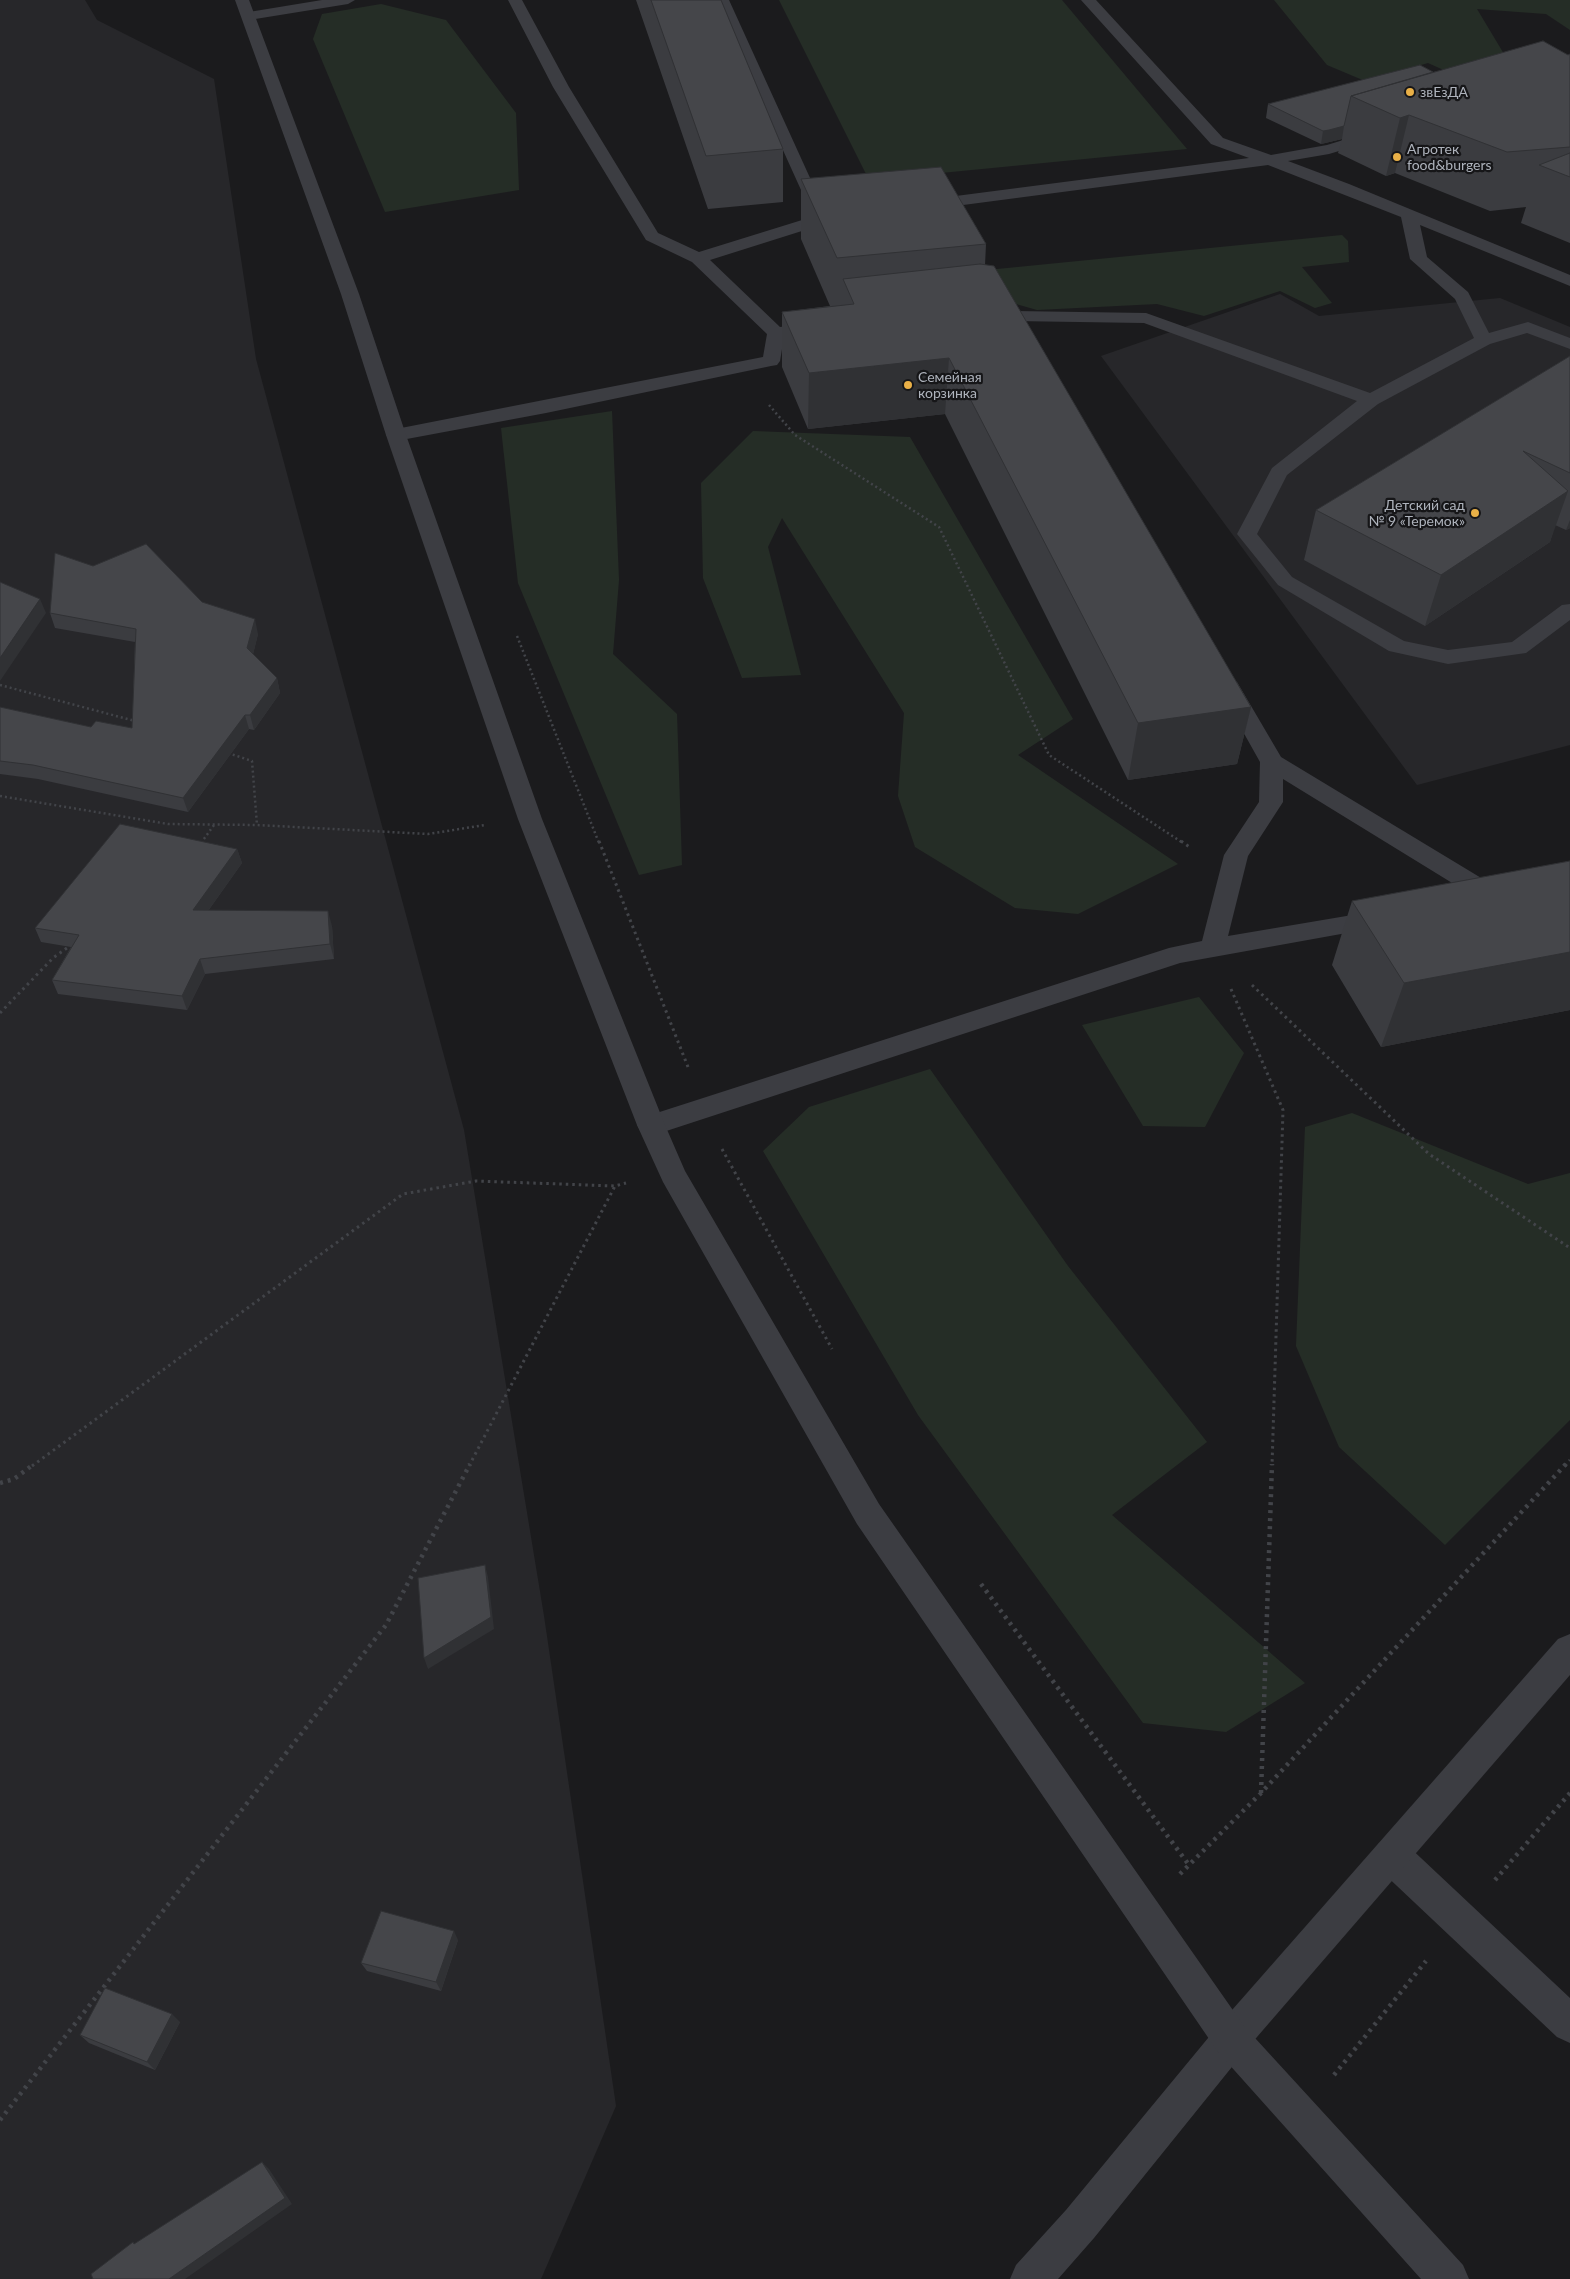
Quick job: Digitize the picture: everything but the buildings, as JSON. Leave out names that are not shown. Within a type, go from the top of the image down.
[{"type":"street","points":[[348,0],[246,8],[350,294],[396,435],[530,819],[651,1125],[674,1174],[868,1514],[1231,2039],[1449,2279]]},
{"type":"street","points":[[515,0],[561,87],[652,236],[698,258],[776,333],[833,327]]},
{"type":"street","points":[[722,0],[822,219]]},
{"type":"street","points":[[1088,0],[1217,141],[1409,214],[1570,281]]},
{"type":"street","points":[[910,207],[1270,160],[1329,149],[1394,130]]},
{"type":"street","points":[[1409,214],[1419,259],[1462,296],[1484,340]]},
{"type":"street","points":[[698,258],[822,219],[851,215]]},
{"type":"street","points":[[967,313],[1019,324],[1146,318],[1371,400]]},
{"type":"street","points":[[1570,344],[1528,328],[1484,340],[1371,400],[1279,472],[1247,534],[1286,581],[1397,646],[1448,657],[1518,648],[1570,610]]},
{"type":"street","points":[[396,435],[546,407],[771,361],[776,333]]},
{"type":"street","points":[[1218,667],[1272,762],[1497,900]]},
{"type":"street","points":[[1213,948],[1236,855],[1271,802],[1272,762]]},
{"type":"street","points":[[1458,906],[1524,895]]},
{"type":"street","points":[[651,1125],[1178,954],[1410,914]]},
{"type":"street","points":[[1030,2279],[1080,2224],[1231,2039],[1570,1650]]},
{"type":"street","points":[[1392,1856],[1570,2024]]},
{"type":"path","points":[[770,405],[795,434],[939,526],[1049,755],[1231,874]]},
{"type":"path","points":[[515,630],[704,1108],[726,1158],[835,1354]]},
{"type":"path","points":[[0,685],[135,721]]},
{"type":"path","points":[[225,752],[252,761],[257,825]]},
{"type":"path","points":[[0,796],[168,824],[257,825],[428,834],[530,819]]},
{"type":"path","points":[[196,847],[204,841],[214,825]]},
{"type":"path","points":[[0,1013],[53,958],[75,942]]},
{"type":"path","points":[[1213,948],[1429,1154],[1570,1248]]},
{"type":"path","points":[[1213,948],[1283,1110],[1260,1793]]},
{"type":"path","points":[[0,1483],[14,1479],[403,1194],[476,1181],[615,1186],[674,1174]]},
{"type":"path","points":[[0,2120],[386,1626],[615,1186]]},
{"type":"path","points":[[1143,1913],[1260,1793],[1570,1460]]},
{"type":"path","points":[[976,1578],[1190,1864]]},
{"type":"shaded area","points":[[0,0],[85,0],[97,20],[214,79],[256,359],[464,1130],[544,1616],[616,2106],[541,2279],[0,2279]]},
{"type":"shaded area","points":[[779,0],[1062,0],[1187,149],[869,180]]},
{"type":"shaded area","points":[[1274,0],[1570,0],[1570,30],[1546,14],[1477,9],[1504,54],[1457,76],[1428,63],[1365,81],[1327,65]]},
{"type":"shaded area","points":[[381,4],[446,20],[516,113],[519,190],[385,212],[313,39],[322,14]]},
{"type":"shaded area","points":[[1342,235],[1348,241],[1349,262],[1302,267],[1332,303],[1315,308],[1280,291],[1204,316],[1157,304],[1037,310],[988,296],[906,278]]},
{"type":"shaded area","points":[[1280,294],[1319,316],[1500,298],[1570,327],[1570,745],[1417,785],[1101,356]]},
{"type":"shaded area","points":[[612,411],[619,580],[613,654],[677,714],[682,865],[639,875],[518,583],[501,428]]},
{"type":"shaded area","points":[[753,431],[910,437],[1073,719],[1018,755],[1178,864],[1078,914],[1015,908],[915,847],[898,796],[904,713],[782,518],[768,547],[801,675],[742,678],[703,578],[701,483]]},
{"type":"shaded area","points":[[1199,997],[1244,1053],[1205,1127],[1143,1126],[1082,1025]]},
{"type":"shaded area","points":[[930,1069],[1068,1266],[1207,1442],[1112,1515],[1305,1683],[1226,1732],[1143,1723],[918,1415],[763,1151],[809,1107]]},
{"type":"shaded area","points":[[1352,1113],[1528,1184],[1570,1173],[1570,1420],[1445,1545],[1339,1447],[1296,1346],[1305,1127]]},
{"type":"place","name":"звЕзДА","points":[[1410,92]]},
{"type":"place","name":"Агротек food&burgers","points":[[1397,157]]},
{"type":"place","name":"Семейная корзинка","points":[[908,385]]},
{"type":"place","name":"Детский сад № 9 «Теремок»","points":[[1475,513]]}]
